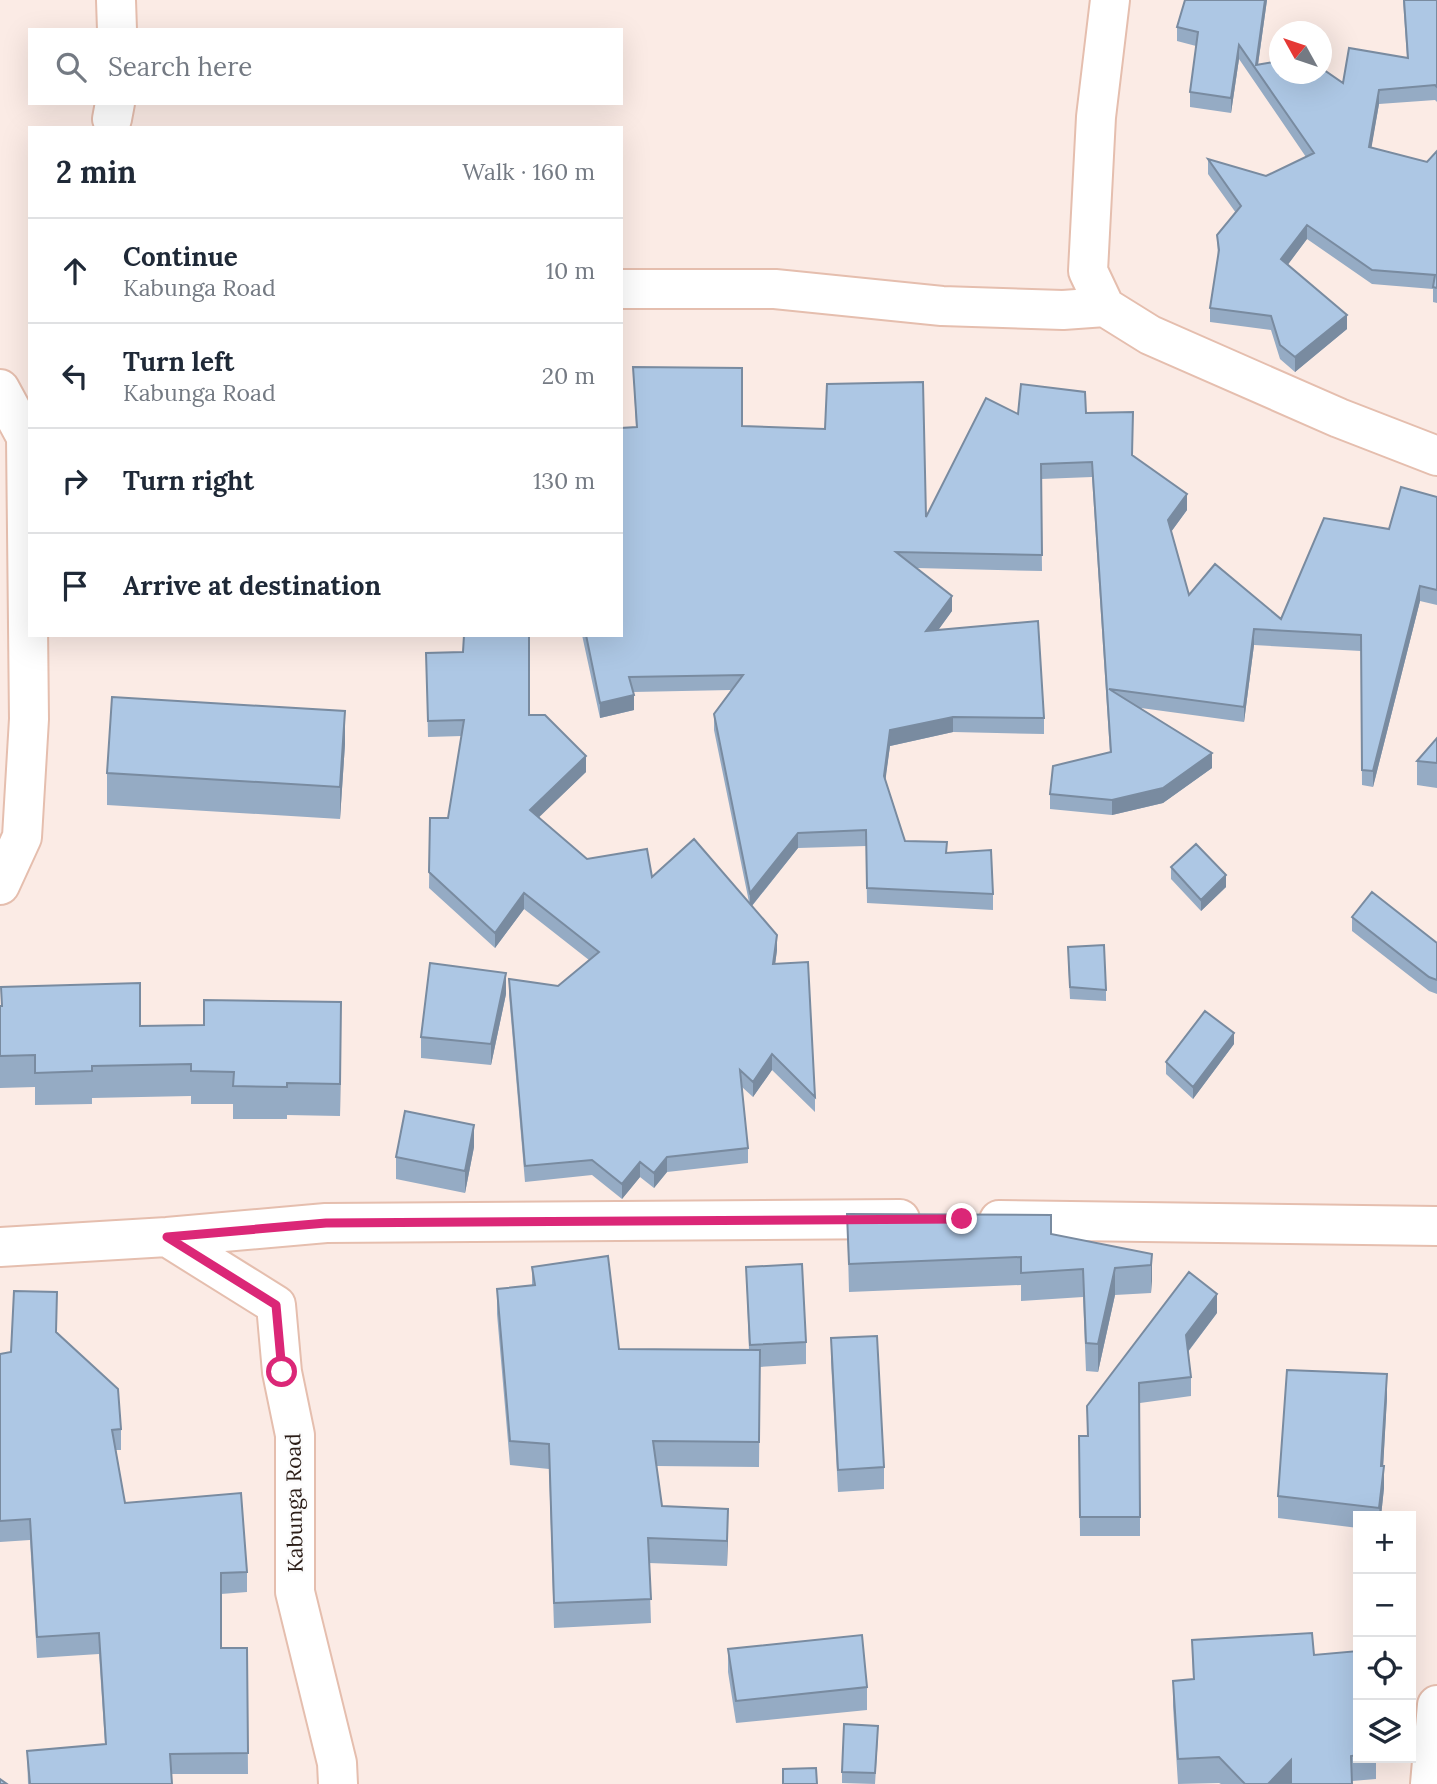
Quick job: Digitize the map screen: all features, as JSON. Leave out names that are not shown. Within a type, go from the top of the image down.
[{"type":"street","points":[[116,0],[117,28]]},
{"type":"street","points":[[1110,0],[1096,117],[1088,271],[1105,307],[1150,335],[1339,418],[1437,456]]},
{"type":"street","points":[[623,289],[775,289],[942,306],[1063,310],[1105,307]]},
{"type":"street","points":[[0,389],[26,437],[28,625]]},
{"type":"street","points":[[0,886],[22,837],[29,719],[28,637]]},
{"type":"street","points":[[0,1247],[167,1237],[326,1223],[948,1219],[1196,1225],[1437,1226]]},
{"type":"street","name":"Kabunga Road","points":[[167,1237],[276,1305],[282,1372],[295,1435],[295,1592],[337,1763],[338,1784]]},
{"type":"street","points":[[1430,1784],[1437,1705]]},
{"type":"building","points":[[1185,0],[1265,0],[1256,65],[1269,63],[1269,84],[1332,84],[1332,76],[1343,83],[1349,48],[1408,58],[1404,0],[1437,0],[1437,87],[1435,85],[1379,90],[1369,147],[1427,162],[1437,151],[1437,288],[1433,287],[1435,275],[1372,270],[1307,225],[1281,259],[1347,315],[1295,357],[1280,345],[1271,316],[1210,308],[1219,250],[1217,235],[1241,206],[1208,159],[1266,176],[1314,153],[1239,45],[1231,98],[1190,92],[1198,32],[1177,27]]},
{"type":"building","points":[[633,367],[742,368],[742,426],[825,429],[827,384],[923,382],[926,517],[986,398],[1018,414],[1021,384],[1085,392],[1086,413],[1133,412],[1132,455],[1187,494],[1168,520],[1189,595],[1215,564],[1281,619],[1324,518],[1389,529],[1401,487],[1437,497],[1437,590],[1420,586],[1373,771],[1362,770],[1361,635],[1254,629],[1244,707],[1109,689],[1212,753],[1163,788],[1112,800],[1050,794],[1053,766],[1111,752],[1092,462],[1041,464],[1042,555],[896,552],[952,596],[926,631],[1038,621],[1044,718],[953,717],[890,730],[884,776],[905,841],[947,842],[946,853],[991,850],[993,894],[867,888],[866,830],[798,833],[750,893],[714,714],[743,675],[629,677],[634,695],[600,703],[586,637],[623,637],[623,428],[637,427]]},
{"type":"building","points":[[464,637],[529,637],[529,715],[545,715],[586,756],[530,810],[587,859],[647,849],[652,877],[694,839],[777,935],[773,964],[808,962],[815,1097],[772,1054],[753,1082],[740,1070],[748,1148],[667,1157],[654,1173],[640,1162],[622,1184],[592,1160],[525,1166],[509,979],[558,986],[599,952],[524,893],[495,933],[429,872],[430,818],[448,818],[464,720],[428,721],[426,653],[463,652]]},
{"type":"building","points":[[112,697],[345,711],[340,787],[107,773]]},
{"type":"building","points":[[1437,738],[1437,763],[1417,761]]},
{"type":"building","points":[[1196,844],[1226,875],[1201,900],[1171,867]]},
{"type":"building","points":[[1372,892],[1437,943],[1437,980],[1429,977],[1352,917]]},
{"type":"building","points":[[1104,945],[1106,990],[1070,987],[1068,947]]},
{"type":"building","points":[[430,963],[506,973],[491,1044],[421,1037]]},
{"type":"building","points":[[140,983],[140,1026],[204,1025],[204,1000],[341,1002],[340,1084],[233,1086],[234,1072],[191,1071],[191,1064],[92,1066],[92,1071],[35,1073],[35,1055],[0,1056],[1,987]]},
{"type":"building","points":[[1205,1011],[1234,1033],[1193,1087],[1166,1062]]},
{"type":"building","points":[[405,1111],[474,1125],[465,1171],[396,1157]]},
{"type":"building","points":[[847,1214],[1051,1215],[1051,1234],[1152,1254],[1151,1265],[1115,1268],[1098,1344],[1086,1343],[1083,1269],[1021,1273],[1021,1257],[849,1264]]},
{"type":"building","points":[[608,1256],[619,1349],[760,1350],[759,1442],[653,1441],[662,1506],[728,1509],[727,1541],[648,1538],[651,1599],[554,1603],[549,1444],[510,1441],[497,1289],[535,1285],[532,1267]]},
{"type":"building","points":[[802,1264],[806,1342],[750,1345],[746,1267]]},
{"type":"building","points":[[1189,1272],[1217,1294],[1186,1335],[1191,1377],[1139,1383],[1140,1517],[1080,1517],[1079,1436],[1088,1436],[1087,1406]]},
{"type":"building","points":[[14,1291],[57,1292],[56,1332],[118,1389],[121,1429],[112,1430],[125,1503],[241,1493],[247,1572],[221,1573],[221,1648],[247,1648],[248,1753],[170,1754],[172,1784],[30,1784],[27,1751],[106,1744],[99,1633],[37,1637],[30,1519],[0,1521],[0,1354],[11,1352]]},
{"type":"building","points":[[877,1336],[884,1467],[838,1470],[831,1338]]},
{"type":"building","points":[[1287,1370],[1387,1374],[1381,1466],[1384,1466],[1379,1508],[1278,1496]]},
{"type":"building","points":[[1312,1633],[1314,1655],[1353,1651],[1352,1784],[1291,1784],[1291,1760],[1268,1784],[1245,1784],[1219,1757],[1178,1759],[1173,1681],[1194,1679],[1192,1640]]},
{"type":"building","points":[[862,1635],[867,1687],[736,1701],[728,1649]]},
{"type":"building","points":[[844,1724],[878,1726],[875,1773],[842,1772]]},
{"type":"building","points":[[816,1768],[817,1784],[783,1784],[783,1769]]},
{"type":"route","points":[[282,1372],[276,1305],[167,1237],[326,1223],[962,1219]]}]
